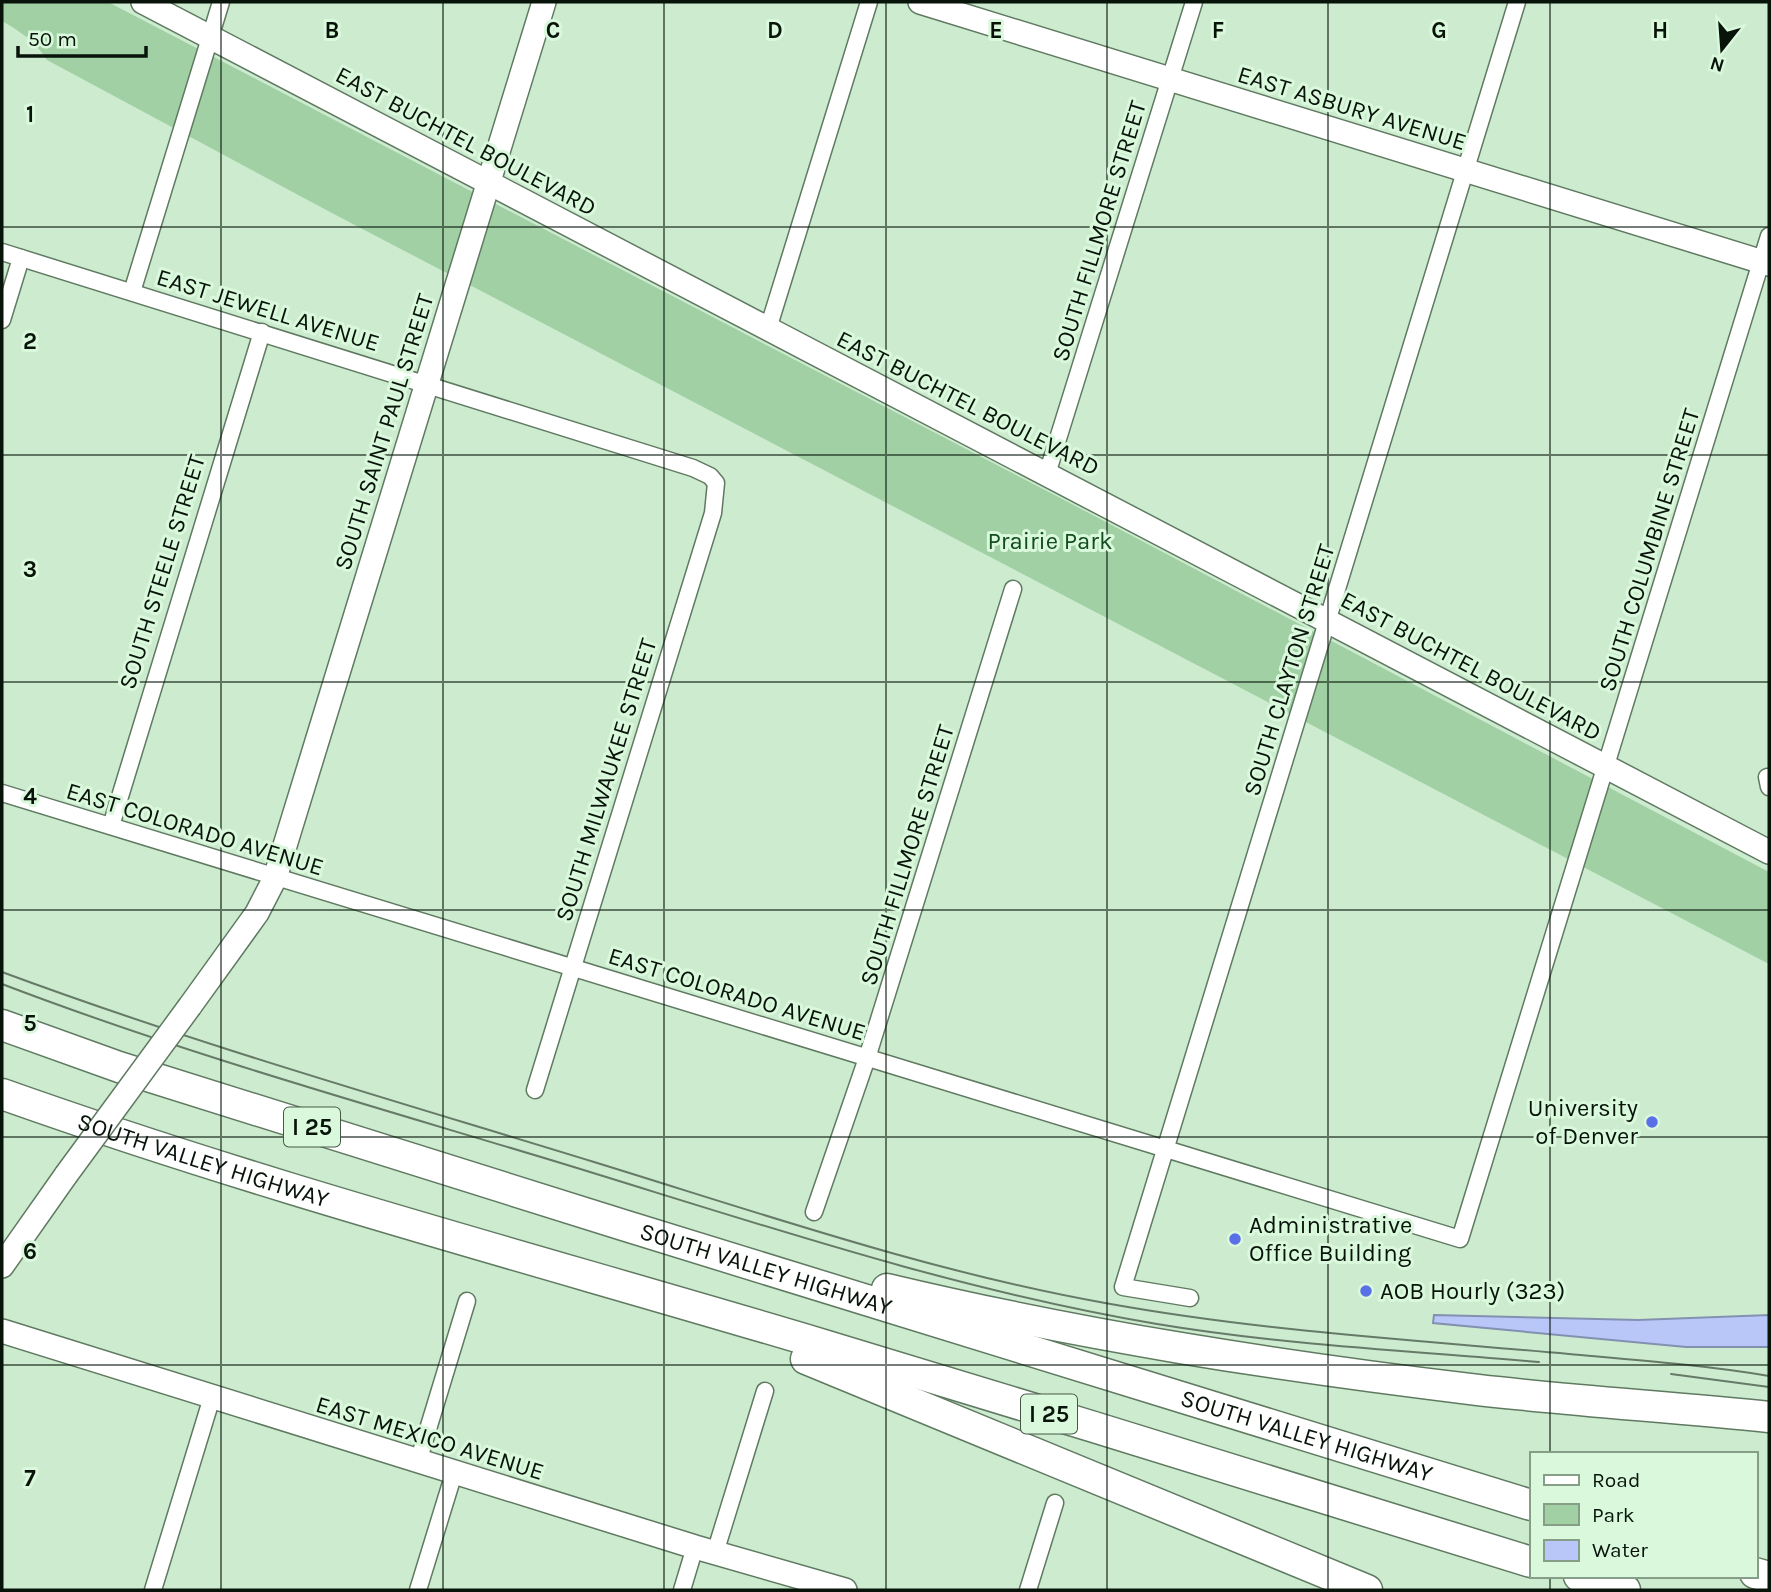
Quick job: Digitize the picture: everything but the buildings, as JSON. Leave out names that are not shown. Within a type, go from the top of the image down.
[{"type":"highway","name":"SOUTH VALLEY HIGHWAY","points":[[2,1025],[131,1071],[1530,1505]]},
{"type":"highway","name":"SOUTH VALLEY HIGHWAY","points":[[2,1094],[219,1167],[824,1345],[1530,1562]]},
{"type":"highway","points":[[622,1225],[981,1311],[1089,1333],[1285,1365],[1549,1397],[1769,1428]]},
{"type":"highway","points":[[566,1270],[850,1376],[1367,1590]]},
{"type":"highway","points":[[1549,1397],[1769,1417]]},
{"type":"highway","points":[[1586,1578],[1625,1590]]},
{"type":"street","name":"EAST BUCHTEL BOULEVARD","points":[[143,2],[1769,852]]},
{"type":"street","points":[[132,292],[220,2]]},
{"type":"street","name":"SOUTH SAINT PAUL STREET","points":[[275,878],[544,2]]},
{"type":"street","points":[[768,329],[869,2]]},
{"type":"street","name":"EAST ASBURY AVENUE","points":[[920,2],[1765,263]]},
{"type":"street","name":"SOUTH FILLMORE STREET","points":[[1047,474],[1194,2]]},
{"type":"street","name":"SOUTH CLAYTON STREET","points":[[1190,1298],[1124,1287],[1517,2]]},
{"type":"street","name":"SOUTH COLUMBINE STREET","points":[[1460,1239],[1605,766],[1765,263],[1769,236]]},
{"type":"street","name":"EAST JEWELL AVENUE","points":[[2,252],[693,468],[710,476],[716,483]]},
{"type":"street","points":[[2,320],[21,258]]},
{"type":"street","name":"SOUTH STEELE STREET","points":[[111,826],[262,332]]},
{"type":"street","name":"SOUTH MILWAUKEE STREET","points":[[535,1090],[713,513],[716,483]]},
{"type":"street","name":"SOUTH FILLMORE STREET","points":[[814,1212],[867,1058],[1013,589]]},
{"type":"street","name":"EAST COLORADO AVENUE","points":[[2,793],[1460,1239]]},
{"type":"street","points":[[2,1266],[257,913],[275,878]]},
{"type":"street","points":[[418,1462],[467,1301]]},
{"type":"street","name":"EAST MEXICO AVENUE","points":[[2,1332],[705,1550],[845,1590]]},
{"type":"street","points":[[682,1590],[705,1550],[765,1391]]},
{"type":"street","points":[[153,1590],[212,1397]]},
{"type":"street","points":[[418,1590],[454,1473]]},
{"type":"street","points":[[1028,1590],[1055,1503]]},
{"type":"green space","name":"Prairie Park","points":[[2,2],[108,2],[1068,502],[1769,872],[1769,964],[330,212],[47,60],[38,47],[2,21]]},
{"type":"water","points":[[1434,1315],[1638,1320],[1769,1315],[1769,1347],[1686,1347],[1433,1323]]},
{"type":"tram line","points":[[2,972],[222,1048],[784,1221],[911,1258],[1040,1290],[1163,1313],[1279,1328],[1669,1363],[1769,1376]]},
{"type":"tram line","points":[[2,984],[141,1034],[281,1079],[858,1254],[1007,1293],[1082,1310],[1204,1331],[1300,1342],[1539,1362]]},
{"type":"tram line","points":[[1671,1374],[1769,1387]]},
{"type":"place","name":"University of Denver","points":[[1652,1122]]},
{"type":"place","name":"Administrative Office Building","points":[[1235,1239]]},
{"type":"place","name":"AOB Hourly (323)","points":[[1366,1291]]}]
